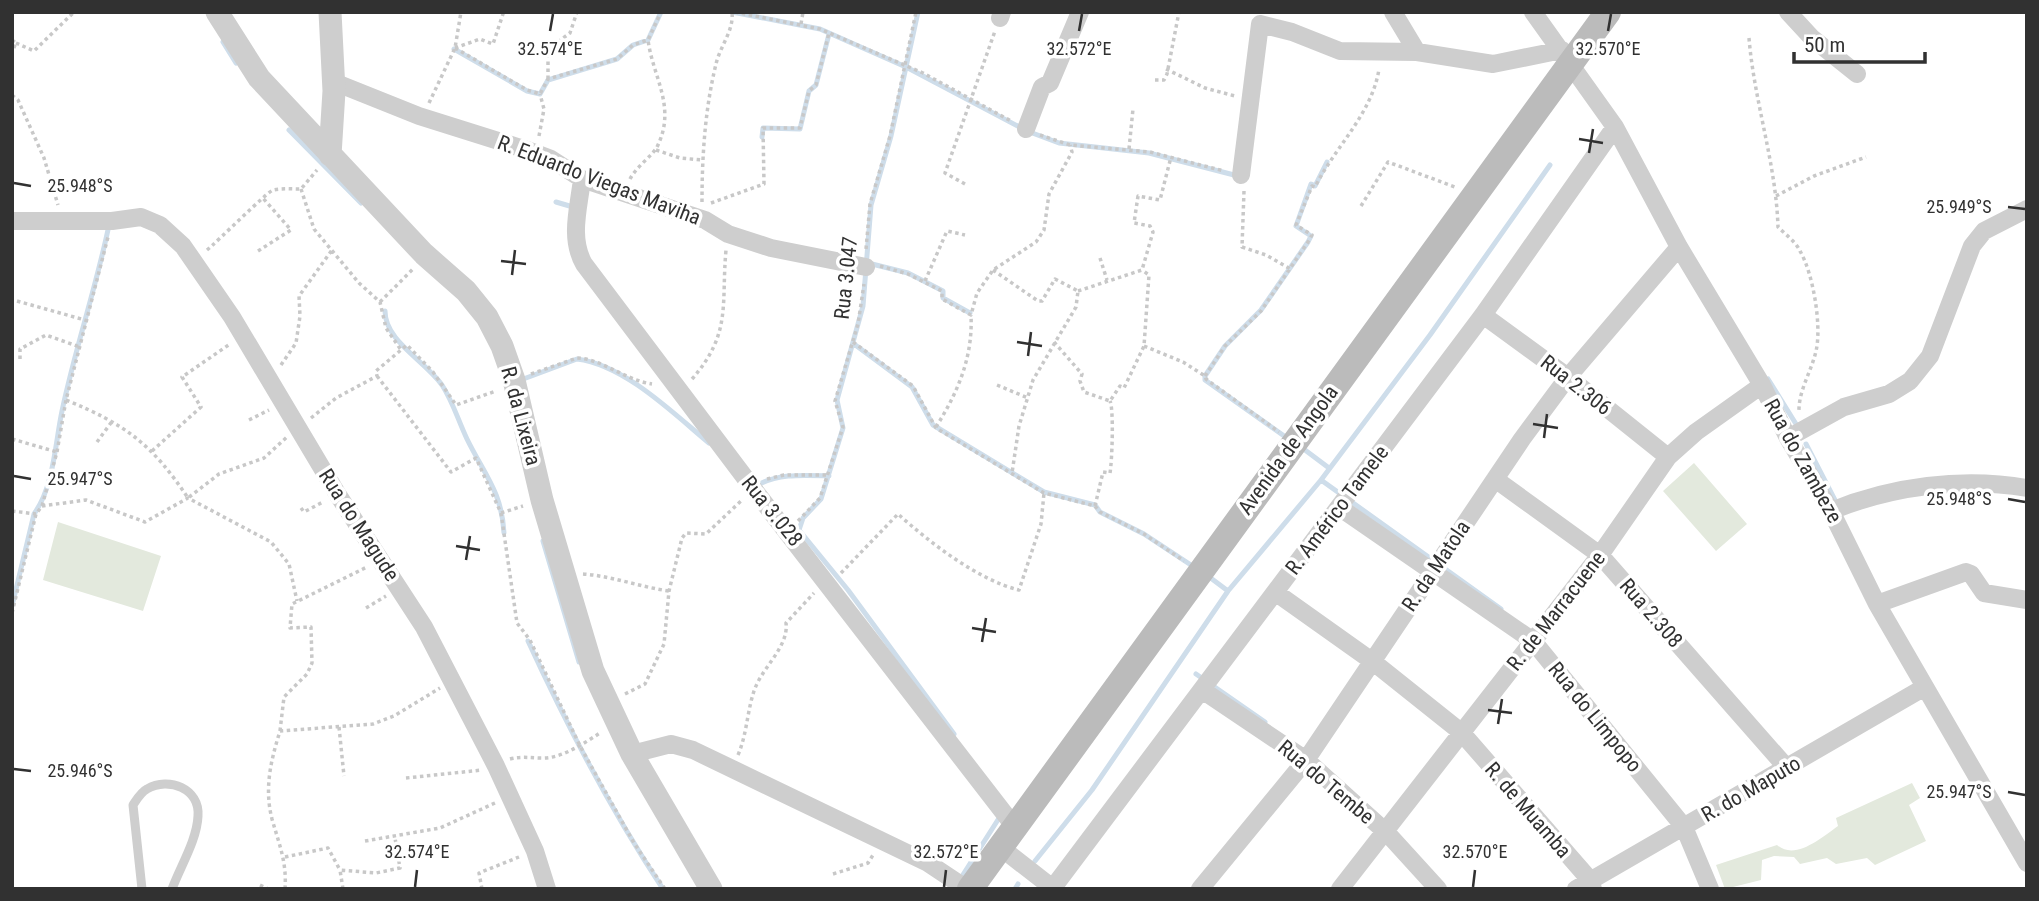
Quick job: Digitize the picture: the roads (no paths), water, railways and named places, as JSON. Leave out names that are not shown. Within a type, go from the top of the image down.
[{"type":"main road","name":"Avenida de Angola","points":[[968,889],[1472,198],[1566,56],[1608,12]]},
{"type":"street","name":"R. da Lixeira","points":[[217,12],[259,78],[401,226],[424,254],[466,291],[487,317],[502,346],[513,380],[542,500],[564,576],[611,712],[632,754],[710,889]]},
{"type":"street","points":[[330,12],[334,87],[330,155]]},
{"type":"street","points":[[1026,129],[1042,87],[1050,83],[1080,12]]},
{"type":"street","points":[[1393,12],[1417,52]]},
{"type":"street","name":"Rua do Zambeze","points":[[1533,12],[1615,127],[1679,247],[1762,385],[1796,435],[1877,604],[2027,863]]},
{"type":"street","points":[[1788,12],[1812,38],[1857,74]]},
{"type":"street","points":[[1241,175],[1260,24],[1292,32],[1340,51],[1417,52],[1493,64],[1566,56]]},
{"type":"street","points":[[288,110],[307,111],[321,104],[334,87]]},
{"type":"street","name":"R. Eduardo Viegas Maviha","points":[[334,87],[527,150],[551,159],[582,179],[705,220],[713,228],[771,248],[866,265]]},
{"type":"street","name":"R. Américo Tamele","points":[[1053,888],[1483,315],[1615,127]]},
{"type":"street","name":"Rua 3.028","points":[[582,179],[576,231],[577,251],[753,489],[828,583],[1007,837],[1053,888]]},
{"type":"street","points":[[1796,435],[1843,407],[1889,394],[1910,381],[1930,356],[1972,246],[1984,231],[2027,209]]},
{"type":"street","name":"Rua do Magude","points":[[12,221],[112,221],[141,216],[170,232],[194,261],[245,339],[338,495],[425,627],[496,766],[536,852],[547,889]]},
{"type":"street","name":"R. da Matola","points":[[1200,889],[1306,760],[1495,478],[1568,377],[1679,247]]},
{"type":"street","name":"Rua 2.306","points":[[1483,315],[1568,377],[1668,457]]},
{"type":"street","name":"R. de Marracuene","points":[[1340,889],[1387,833],[1461,732],[1600,555],[1668,457],[1696,432],[1762,385]]},
{"type":"street","name":"Rua 2.308","points":[[1495,478],[1600,555],[1787,768]]},
{"type":"street","points":[[1831,511],[1860,499],[1903,490],[1997,483],[2027,488]]},
{"type":"street","name":"Rua do Limpopo","points":[[1339,507],[1533,641],[1684,827],[1710,889]]},
{"type":"street","points":[[1877,604],[1966,572],[1971,574],[1984,593],[2027,600]]},
{"type":"street","name":"R. de Muamba","points":[[1275,592],[1372,661],[1461,732],[1586,886]]},
{"type":"street","name":"R. do Maputo","points":[[1586,886],[1925,687]]},
{"type":"street","name":"Rua do Tembe","points":[[1202,690],[1306,760],[1387,833],[1437,889]]},
{"type":"street","points":[[632,754],[671,744],[716,760],[928,863],[968,889]]},
{"type":"lane","points":[[142,889],[133,805],[144,790],[169,783],[184,788],[194,799],[198,814],[172,889]]},
{"type":"waterway","points":[[454,49],[527,91],[540,94],[548,80],[617,59],[633,45],[648,40],[661,12]]},
{"type":"waterway","points":[[732,12],[820,29],[906,67],[891,136],[871,205],[863,306],[837,400],[843,428],[821,499],[803,518],[799,530],[848,590],[954,734]]},
{"type":"waterway","points":[[918,12],[906,67],[1027,131],[1059,143],[1149,153],[1238,176]]},
{"type":"waterway","points":[[762,137],[763,128],[800,129],[809,91],[816,85],[829,34]]},
{"type":"waterway","points":[[223,42],[236,63]]},
{"type":"waterway","points":[[289,130],[361,203]]},
{"type":"waterway","points":[[1287,438],[1205,380],[1205,376],[1225,346],[1261,310],[1308,242],[1311,236],[1296,226],[1311,184],[1315,186],[1327,162]]},
{"type":"waterway","points":[[1035,861],[1092,790],[1228,591],[1321,480],[1430,335],[1550,165]]},
{"type":"waterway","points":[[556,202],[573,207]]},
{"type":"waterway","points":[[12,606],[34,514],[50,478],[67,388],[109,225]]},
{"type":"waterway","points":[[868,263],[908,273],[943,291],[943,298],[970,313]]},
{"type":"waterway","points":[[385,311],[391,332],[446,391],[496,494],[504,533]]},
{"type":"waterway","points":[[854,344],[912,387],[933,425],[1044,492],[1095,505],[1100,512],[1144,534],[1194,567]]},
{"type":"waterway","points":[[518,381],[577,359],[595,363],[648,392],[709,443]]},
{"type":"waterway","points":[[1768,379],[1796,424]]},
{"type":"waterway","points":[[1806,444],[1838,506]]},
{"type":"waterway","points":[[1301,447],[1329,468]]},
{"type":"waterway","points":[[754,487],[781,477],[829,476]]},
{"type":"waterway","points":[[1321,480],[1501,609]]},
{"type":"waterway","points":[[543,541],[579,662]]},
{"type":"waterway","points":[[1208,576],[1228,591]]},
{"type":"waterway","points":[[528,641],[591,768],[663,889]]},
{"type":"waterway","points":[[1196,674],[1265,722]]},
{"type":"waterway","points":[[959,881],[1001,815]]},
{"type":"waterway","points":[[1015,889],[1018,884]]}]
